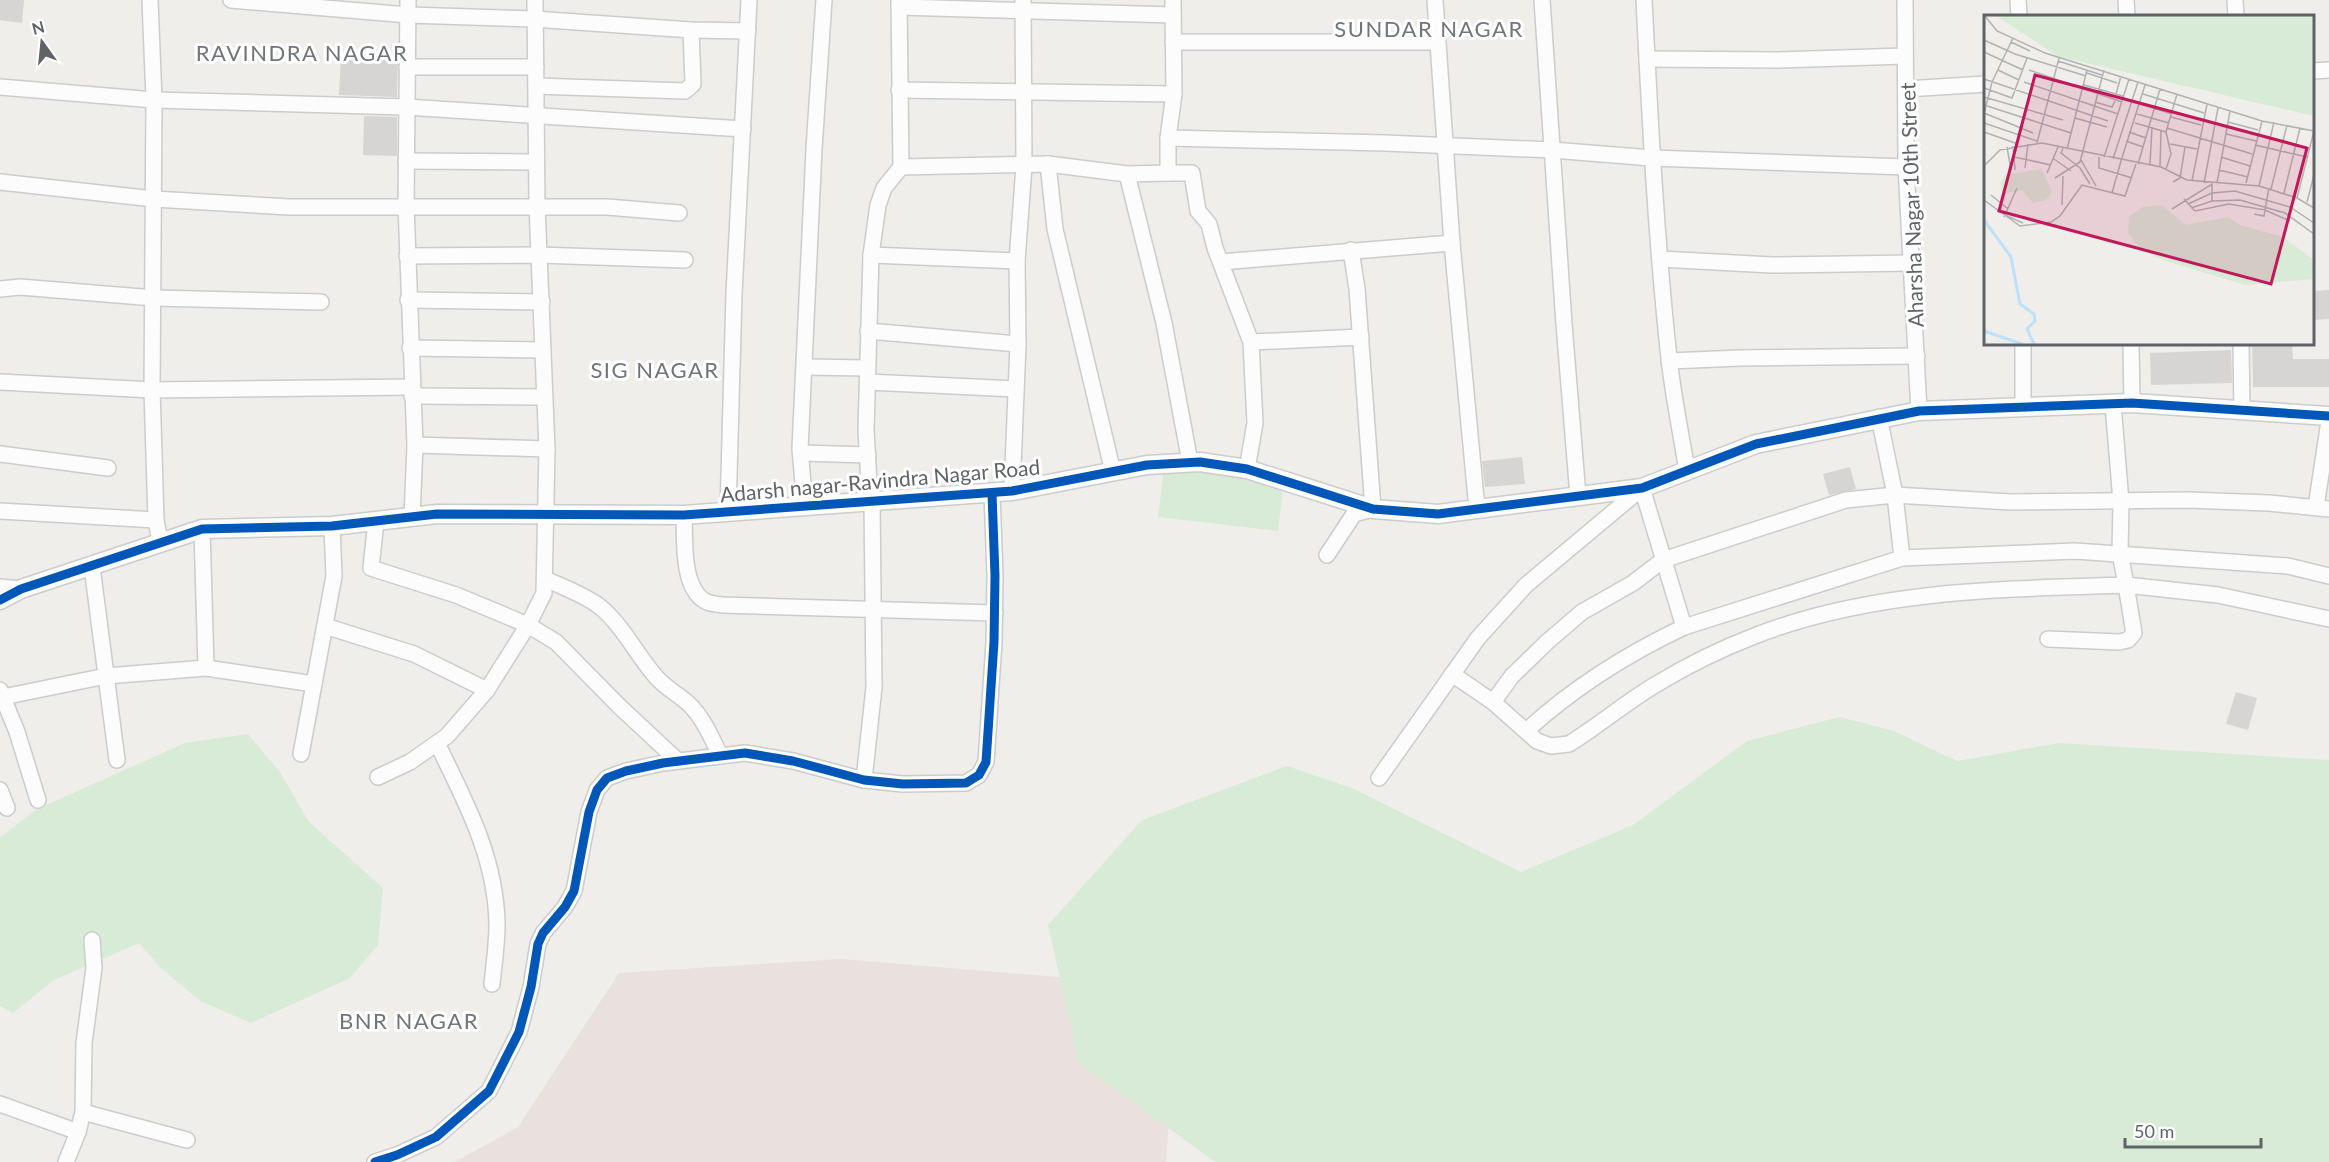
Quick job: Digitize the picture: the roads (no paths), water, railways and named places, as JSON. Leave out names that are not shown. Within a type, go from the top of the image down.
[{"type":"street","points":[[150,0],[154,100],[152,390],[156,520],[160,542]]},
{"type":"street","points":[[231,0],[408,8],[691,30],[748,31]]},
{"type":"street","points":[[378,777],[410,762],[447,736],[487,690],[528,625],[544,593],[547,449],[537,206],[535,0]]},
{"type":"street","points":[[728,511],[734,294],[749,0]]},
{"type":"street","points":[[805,506],[801,453],[814,149],[824,0]]},
{"type":"street","points":[[1435,0],[1452,243],[1477,509]]},
{"type":"street","points":[[1542,0],[1578,496]]},
{"type":"street","points":[[1644,0],[1652,158],[1669,361],[1687,471]]},
{"type":"street","name":"Aharsha Nagar 10th Street","points":[[1905,0],[1906,167],[1919,411]]},
{"type":"street","points":[[2018,0],[2019,15]]},
{"type":"street","points":[[2126,0],[2127,15]]},
{"type":"street","points":[[2235,0],[2236,15]]},
{"type":"street","points":[[864,780],[874,687],[867,375],[871,255],[878,205],[884,188],[901,167],[899,3],[1173,8],[1174,94],[1168,138],[1168,173]]},
{"type":"street","points":[[1012,491],[1018,344],[1017,261],[1024,166],[1023,6]]},
{"type":"street","points":[[408,8],[406,205],[415,445],[412,517]]},
{"type":"street","points":[[536,86],[685,90],[693,84],[691,30]]},
{"type":"street","points":[[1173,42],[1437,42]]},
{"type":"street","points":[[1647,59],[1778,60],[1905,56]]},
{"type":"street","points":[[407,67],[536,67]]},
{"type":"street","points":[[2314,71],[2329,70]]},
{"type":"street","points":[[1906,89],[1984,84]]},
{"type":"street","points":[[0,87],[154,100],[406,107],[743,129]]},
{"type":"street","points":[[899,90],[1024,90],[1174,94]]},
{"type":"street","points":[[1168,138],[1552,150],[1652,158],[1906,167]]},
{"type":"street","points":[[406,160],[536,162]]},
{"type":"street","points":[[901,167],[1048,164],[1127,174],[1192,173],[1198,212],[1209,224],[1251,342],[1255,423],[1247,469]]},
{"type":"street","points":[[1048,164],[1054,229],[1113,472]]},
{"type":"street","points":[[1127,174],[1164,323],[1190,462]]},
{"type":"street","points":[[0,182],[154,199],[289,207],[406,205],[607,207],[679,213]]},
{"type":"street","points":[[1221,262],[1452,243]]},
{"type":"street","points":[[1327,555],[1354,514],[1373,509],[1357,289],[1351,250]]},
{"type":"street","points":[[407,256],[539,255],[685,260]]},
{"type":"street","points":[[871,255],[1017,261]]},
{"type":"street","points":[[1660,260],[1772,265],[1911,263]]},
{"type":"street","points":[[0,289],[20,287],[154,298],[321,302]]},
{"type":"street","points":[[408,300],[542,302]]},
{"type":"street","points":[[868,331],[1018,344]]},
{"type":"street","points":[[1251,342],[1361,337]]},
{"type":"street","points":[[2023,345],[2023,405]]},
{"type":"street","points":[[2131,345],[2132,403]]},
{"type":"street","points":[[2241,345],[2242,410]]},
{"type":"street","points":[[410,348],[543,350]]},
{"type":"street","points":[[1669,361],[1917,356]]},
{"type":"street","points":[[805,367],[867,375],[1016,388]]},
{"type":"street","points":[[0,382],[152,390],[412,392],[544,397]]},
{"type":"street","name":"Adarsh nagar-Ravindra Nagar Road","points":[[0,600],[21,589],[202,529],[332,526],[437,514],[684,515],[1012,491],[1147,465],[1190,462],[1247,469],[1373,509],[1438,514],[1642,488],[1756,444],[1879,417],[1919,411],[2023,405],[2132,403],[2329,416]]},
{"type":"street","points":[[2048,639],[2119,642],[2128,640],[2134,633],[2120,553],[2121,502],[2113,404]]},
{"type":"street","points":[[1879,417],[1895,495],[1902,558]]},
{"type":"street","points":[[1493,702],[1512,676],[1546,642],[1582,612],[1633,583],[1663,560],[1846,500],[1895,495],[2010,502],[2188,500],[2322,508],[2329,422]]},
{"type":"street","points":[[415,445],[547,449]]},
{"type":"street","points":[[801,453],[868,455]]},
{"type":"street","points":[[0,454],[108,468]]},
{"type":"street","points":[[1379,777],[1478,638],[1526,585],[1642,488],[1684,627]]},
{"type":"street","points":[[375,1162],[397,1155],[436,1137],[489,1091],[519,1032],[531,987],[538,944],[543,933],[565,907],[574,891],[589,812],[601,783],[607,778],[626,771],[678,761],[745,753],[793,761],[864,780],[903,784],[966,783],[979,774],[986,762],[995,613],[992,493]]},
{"type":"street","points":[[0,511],[156,520]]},
{"type":"street","points":[[684,515],[686,563],[690,580],[696,594],[706,602],[723,605],[995,613]]},
{"type":"street","points":[[376,521],[371,568],[456,595],[528,625],[556,642],[678,761]]},
{"type":"street","points":[[300,754],[334,576],[332,526]]},
{"type":"street","points":[[202,529],[206,668]]},
{"type":"street","points":[[1526,731],[1596,676],[1657,639],[1684,627],[1902,558],[2076,550],[2288,566],[2329,576]]},
{"type":"street","points":[[92,567],[117,760]]},
{"type":"street","points":[[545,579],[584,597],[612,619],[662,683],[699,714],[720,755]]},
{"type":"street","points":[[1452,674],[1493,702],[1537,741],[1551,746],[1569,744],[1655,685],[1758,635],[1824,615],[1878,603],[1967,591],[2126,585],[2218,595],[2329,619]]},
{"type":"street","points":[[0,587],[21,589]]},
{"type":"street","points":[[325,626],[414,654],[487,690]]},
{"type":"street","points":[[38,800],[17,732],[1,694],[106,676],[206,668],[314,684]]},
{"type":"street","points":[[437,743],[477,827],[484,849],[495,902],[497,926],[492,984]]},
{"type":"street","points":[[0,790],[7,807]]},
{"type":"street","points":[[66,1162],[83,1112],[84,1043],[94,968],[92,940]]},
{"type":"street","points":[[0,1104],[78,1132]]},
{"type":"street","points":[[83,1112],[187,1140]]},
{"type":"district","name":"SUNDAR NAGAR","points":[[1429,28]]},
{"type":"district","name":"RAVINDRA NAGAR","points":[[302,52]]},
{"type":"district","name":"SIG NAGAR","points":[[655,369]]},
{"type":"district","name":"BNR NAGAR","points":[[409,1020]]}]
